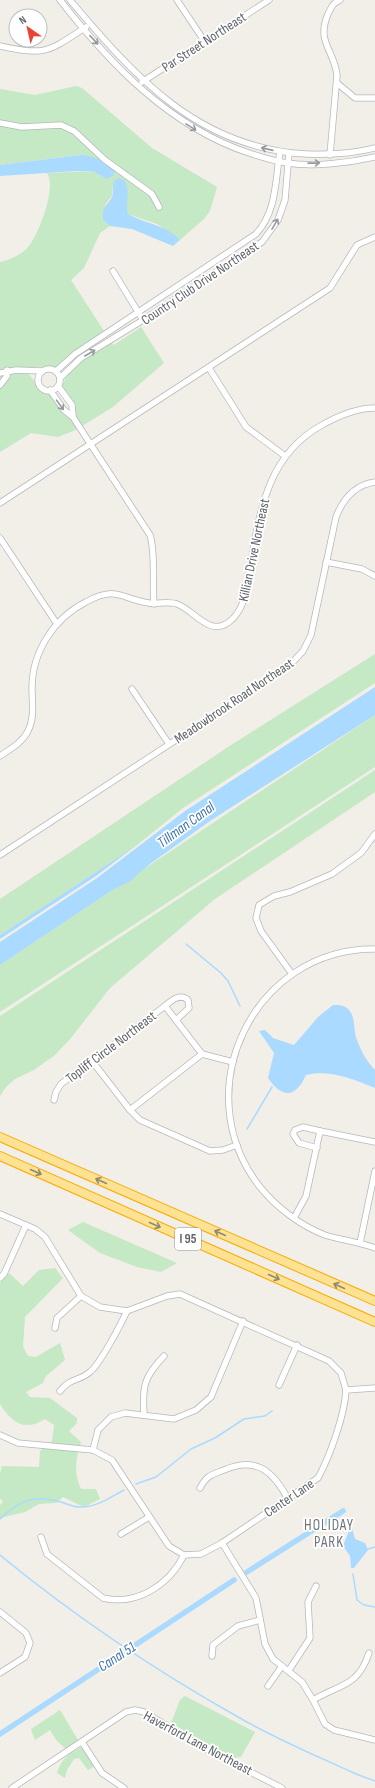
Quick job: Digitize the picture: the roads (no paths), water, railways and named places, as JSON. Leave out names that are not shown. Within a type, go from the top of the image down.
[{"type":"highway","name":"I 95","points":[[0,1137],[375,1301]]},
{"type":"highway","name":"I 95","points":[[0,1156],[375,1322]]},
{"type":"street","points":[[60,0],[83,28],[138,86],[163,108],[209,137],[235,148],[288,164],[349,161],[375,157]]},
{"type":"street","points":[[70,0],[90,24],[144,80],[169,102],[201,124],[237,141],[280,152],[330,155],[375,148]]},
{"type":"street","points":[[177,0],[205,42]]},
{"type":"street","name":"Par Street Northeast","points":[[138,86],[144,80],[269,0]]},
{"type":"street","points":[[330,155],[336,83],[336,63],[328,50],[324,36],[324,24],[330,2],[340,0]]},
{"type":"street","points":[[0,46],[28,52],[42,52],[53,48],[90,24]]},
{"type":"street","points":[[336,83],[355,98],[375,98]]},
{"type":"street","points":[[0,122],[22,127],[61,125],[74,131],[105,160],[152,194],[160,207]]},
{"type":"street","name":"Country Club Drive Northeast","points":[[56,371],[75,354],[256,234],[266,220],[273,205],[280,152]]},
{"type":"street","name":"Country Club Drive Northeast","points":[[60,378],[80,358],[143,320],[253,249],[265,239],[278,220],[285,200],[289,153]]},
{"type":"street","points":[[0,503],[330,288],[357,245],[375,237]]},
{"type":"street","points":[[113,271],[143,320]]},
{"type":"street","points":[[209,368],[246,427],[285,456]]},
{"type":"street","points":[[0,373],[7,370],[42,371],[49,369],[56,371],[60,378],[58,386],[50,390],[42,388],[30,371]]},
{"type":"street","points":[[0,385],[7,376],[7,370]]},
{"type":"street","points":[[38,381],[42,371]]},
{"type":"street","points":[[58,386],[72,405],[73,417]]},
{"type":"street","points":[[50,390],[64,410],[73,417],[150,535],[154,548],[152,578],[154,604]]},
{"type":"street","name":"Killian Drive Northeast","points":[[0,756],[20,742],[28,731],[33,714],[32,687],[36,662],[43,644],[57,624],[75,608],[103,595],[118,594],[139,602],[174,604],[182,606],[208,626],[219,626],[229,623],[240,610],[246,592],[265,496],[275,471],[285,456],[314,429],[335,417],[367,408],[375,408]]},
{"type":"street","name":"Meadowbrook Road Northeast","points":[[0,855],[289,666],[304,652],[311,635],[336,517],[340,506],[347,496],[357,488],[375,482]]},
{"type":"street","points":[[0,538],[57,624]]},
{"type":"street","points":[[326,562],[362,569],[375,576]]},
{"type":"street","points":[[132,689],[169,744]]},
{"type":"street","points":[[292,974],[261,931],[256,918],[259,905],[274,896],[290,892],[332,874],[361,853],[375,834]]},
{"type":"street","points":[[375,949],[328,956],[292,974],[266,996],[254,1013],[243,1033],[233,1062],[229,1082],[229,1109],[237,1145],[244,1163],[260,1187],[294,1218],[325,1235],[375,1248]]},
{"type":"street","points":[[165,1006],[178,997],[184,997],[188,1000],[189,1008],[176,1020]]},
{"type":"street","name":"Topliff Circle Northeast","points":[[54,1100],[56,1092],[61,1084],[165,1006],[202,1054]]},
{"type":"street","points":[[130,1110],[202,1054],[233,1062]]},
{"type":"street","points":[[92,1061],[130,1110],[140,1120],[210,1151],[223,1150],[237,1145]]},
{"type":"street","points":[[317,1148],[299,1143],[293,1134],[295,1130],[304,1127],[375,1142]]},
{"type":"street","points":[[294,1218],[306,1196],[320,1131]]},
{"type":"street","points":[[360,1243],[375,1171]]},
{"type":"street","points":[[0,1214],[26,1225],[45,1236],[81,1296],[100,1307],[128,1311],[167,1296],[180,1294],[330,1361],[341,1373],[346,1390],[375,1388]]},
{"type":"street","points":[[0,1278],[4,1274],[26,1225]]},
{"type":"street","points":[[55,1328],[57,1318],[81,1296]]},
{"type":"street","points":[[60,1391],[67,1382],[81,1378],[92,1371],[119,1329],[128,1311]]},
{"type":"street","points":[[93,1450],[98,1430],[111,1417],[125,1413],[174,1419],[196,1410],[211,1397],[243,1321]]},
{"type":"street","points":[[279,1385],[297,1345]]},
{"type":"street","points":[[144,1415],[144,1384],[149,1371],[164,1356]]},
{"type":"street","name":"Center Lane","points":[[184,1555],[201,1554],[222,1543],[318,1478],[325,1464],[345,1401],[346,1390]]},
{"type":"street","points":[[0,1436],[18,1443],[93,1450],[112,1460],[169,1546],[184,1555],[176,1570],[162,1583],[141,1596],[127,1600],[112,1600],[103,1598],[46,1554],[41,1537]]},
{"type":"street","points":[[200,1488],[206,1477],[233,1466],[258,1465],[270,1472],[288,1499]]},
{"type":"street","points":[[121,1534],[149,1517]]},
{"type":"street","points":[[222,1543],[256,1598],[265,1644],[274,1659],[302,1682],[314,1700],[325,1724],[334,1730],[375,1739]]},
{"type":"street","points":[[289,1670],[310,1638],[308,1602],[316,1586]]},
{"type":"street","points":[[0,1612],[26,1633],[30,1643],[25,1657],[0,1674]]},
{"type":"street","points":[[212,1656],[213,1645],[238,1626],[260,1620]]},
{"type":"street","points":[[314,1700],[348,1684],[364,1668],[368,1653]]},
{"type":"street","points":[[268,1686],[282,1666]]},
{"type":"street","name":"Haverford Lane Northeast","points":[[82,1742],[126,1712],[135,1710],[144,1712],[209,1751],[282,1788]]},
{"type":"street","points":[[12,1788],[82,1742],[102,1773],[124,1788]]},
{"type":"water","points":[[81,155],[104,161],[115,170],[113,176],[106,179],[93,171],[76,171],[0,176],[0,165]]},
{"type":"water","points":[[119,178],[124,180],[126,184],[128,193],[128,214],[161,227],[180,240],[173,246],[132,229],[110,226],[103,220],[104,208],[113,195],[114,181]]},
{"type":"water","name":"Tillman Canal","points":[[375,687],[375,715],[210,821],[150,864],[129,882],[114,889],[0,965],[0,942],[97,878],[185,811]]},
{"type":"water","points":[[137,845],[96,876],[0,939],[0,935]]},
{"type":"water","points":[[333,1005],[343,1006],[351,1012],[356,1036],[362,1052],[375,1070],[375,1088],[350,1078],[332,1074],[314,1073],[306,1075],[302,1083],[293,1092],[283,1092],[278,1089],[268,1078],[274,1053],[259,1031],[265,1030],[273,1038],[294,1045],[318,1017]]},
{"type":"water","points":[[350,1528],[352,1528],[355,1539],[365,1543],[368,1550],[354,1568],[351,1568],[350,1556],[343,1546]]},
{"type":"waterway","points":[[186,944],[221,973],[228,981],[240,1006]]},
{"type":"waterway","points":[[247,1129],[272,1087]]},
{"type":"waterway","points":[[136,1484],[156,1477],[191,1449],[215,1438],[244,1419],[265,1416],[272,1411]]},
{"type":"waterway","points":[[0,1519],[14,1507],[28,1500],[51,1500],[71,1506],[88,1507],[104,1501],[124,1490]]},
{"type":"waterway","points":[[247,1572],[343,1511]]},
{"type":"waterway","points":[[368,1549],[375,1547]]},
{"type":"waterway","points":[[0,1555],[86,1621],[207,1699],[252,1725],[282,1740],[356,1774],[375,1781]]},
{"type":"waterway","points":[[353,1574],[357,1600],[364,1605],[375,1607]]},
{"type":"waterway","name":"Canal 51","points":[[0,1734],[234,1580]]},
{"type":"district","name":"HOLIDAY PARK","points":[[329,1534]]}]
